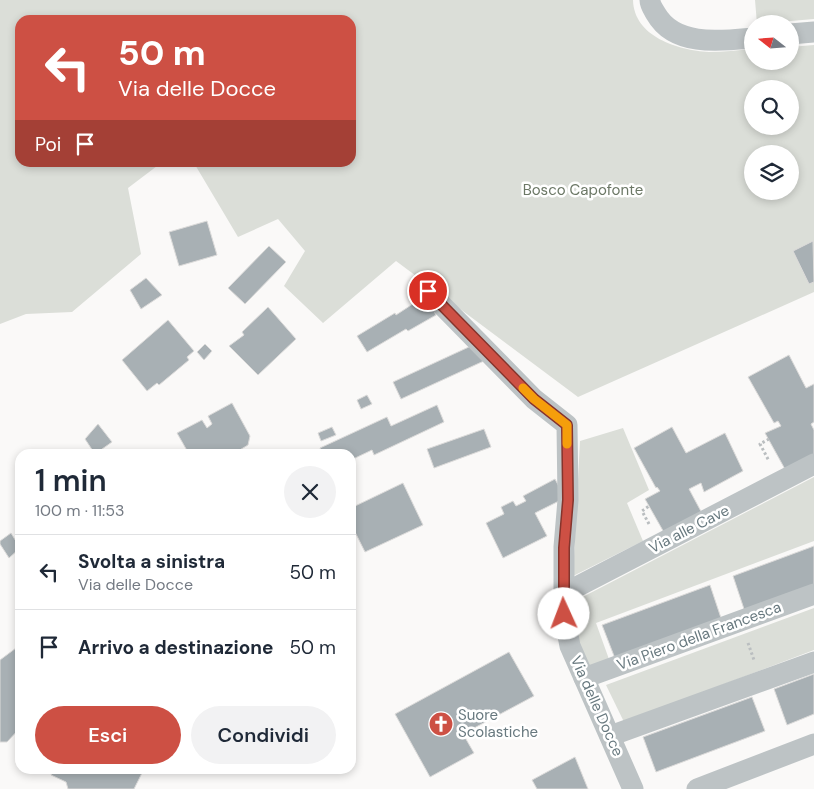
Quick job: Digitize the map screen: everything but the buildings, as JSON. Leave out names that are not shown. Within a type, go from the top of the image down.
[{"type":"street","points":[[650,0],[662,24],[687,38],[719,42],[744,39]]},
{"type":"street","points":[[799,33],[814,32]]},
{"type":"street","name":"Via delle Docce","points":[[428,291],[534,399],[567,425],[568,500],[563,594],[564,614],[570,646],[633,789]]},
{"type":"street","name":"Via alle Cave","points":[[563,594],[814,464]]},
{"type":"street","name":"Via Piero della Francesca","points":[[584,678],[814,594]]},
{"type":"street","points":[[610,736],[814,662]]},
{"type":"street","points":[[696,789],[814,744]]},
{"type":"path","points":[[740,621],[762,681]]},
{"type":"green space","name":"Bosco Capofonte","points":[[0,0],[633,0],[635,13],[641,23],[649,32],[660,39],[697,51],[744,50],[744,70],[799,70],[799,46],[814,45],[814,292],[578,397],[396,261],[323,323],[284,286],[305,251],[278,219],[238,237],[196,167],[356,167],[356,15],[15,15],[15,167],[156,167],[128,188],[141,254],[72,312],[26,314],[0,324]]},
{"type":"green space","points":[[755,0],[814,0],[814,19],[799,20],[799,15],[756,15]]},
{"type":"green space","points":[[623,428],[649,490],[627,503],[643,541],[573,576],[580,441]]},
{"type":"green space","points":[[814,477],[814,541],[596,623],[610,662],[589,669],[578,641],[573,602]]},
{"type":"green space","points":[[814,608],[814,650],[624,722],[606,685]]},
{"type":"slow traffic","points":[[523,388],[567,425],[567,444]]},
{"type":"place","name":"Suore Scolastiche","points":[[441,724]]},
{"type":"route","points":[[428,291],[534,399],[567,425],[568,500],[564,548],[564,614]]}]
